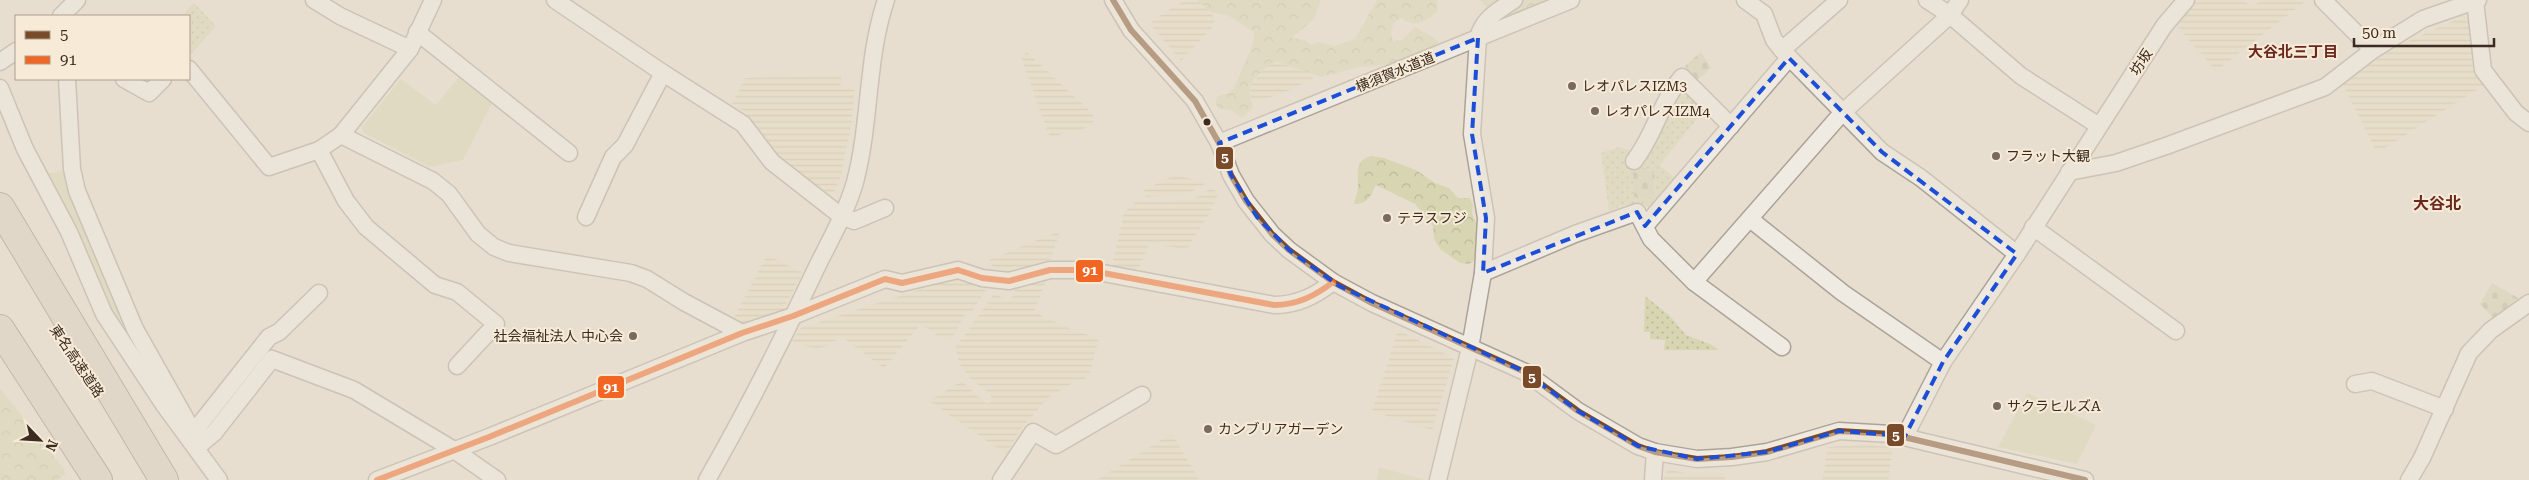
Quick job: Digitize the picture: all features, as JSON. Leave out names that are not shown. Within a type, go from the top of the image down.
[{"type":"highway","points":[[0,207],[164,480]]},
{"type":"highway","name":"東名高速道路","points":[[0,242],[156,480]]},
{"type":"highway","points":[[0,329],[97,480]]},
{"type":"highway","points":[[0,358],[97,480]]},
{"type":"street","points":[[62,15],[77,0]]},
{"type":"street","points":[[314,0],[340,16],[410,48]]},
{"type":"street","points":[[190,70],[269,167],[319,150],[340,135],[410,48],[433,0]]},
{"type":"street","points":[[707,480],[760,385],[841,216],[854,183],[858,167],[871,61],[878,25],[886,0]]},
{"type":"street","points":[[1113,0],[1131,30],[1195,101],[1219,143],[1231,175],[1257,217],[1289,250],[1333,282],[1372,303],[1525,372],[1578,411],[1638,446],[1655,452],[1697,459],[1767,452],[1839,431],[1905,436],[2086,480]]},
{"type":"street","points":[[1438,480],[1470,348],[1483,273],[1486,218],[1472,134],[1478,38],[1481,27],[1488,18],[1514,0]]},
{"type":"street","name":"横須賀水道道","points":[[1219,143],[1571,0]]},
{"type":"street","points":[[1745,0],[1764,14],[1774,40],[1786,54],[1882,152],[1921,178],[2017,254]]},
{"type":"street","points":[[1645,226],[1731,126],[1786,54],[1839,0]]},
{"type":"street","points":[[1927,0],[1950,15],[2021,76],[2099,126]]},
{"type":"street","points":[[1694,282],[1842,113],[1950,15],[1960,0]]},
{"type":"street","name":"坊坂","points":[[1905,436],[1944,362],[2017,254],[2164,26],[2186,0]]},
{"type":"street","points":[[2323,0],[2373,50]]},
{"type":"street","points":[[2069,172],[2116,162],[2166,146],[2325,87],[2373,50],[2423,19],[2477,0],[2483,70],[2516,113],[2529,123]]},
{"type":"street","points":[[566,3],[663,74],[743,124],[772,162],[841,216],[854,221],[885,208]]},
{"type":"street","points":[[417,32],[569,153]]},
{"type":"street","points":[[0,62],[15,51]]},
{"type":"street","points":[[586,217],[613,157],[625,145],[663,74]]},
{"type":"street","points":[[1634,161],[1660,111],[1668,101],[1674,86],[1682,77],[1731,126]]},
{"type":"street","points":[[67,80],[72,169],[77,191],[135,329],[187,420],[193,442]]},
{"type":"street","points":[[126,80],[149,93],[162,80]]},
{"type":"street","points":[[0,88],[25,149],[69,232],[104,314],[220,480]]},
{"type":"street","points":[[340,135],[433,181],[449,194],[478,234],[494,247],[509,253],[631,273],[647,279],[684,302],[742,333]]},
{"type":"street","points":[[319,150],[346,201],[366,226],[435,285],[457,292],[496,324],[457,366]]},
{"type":"street","points":[[1483,273],[1575,234],[1637,212],[1651,239],[1694,282],[1782,347]]},
{"type":"street","points":[[1750,219],[1843,293],[1944,362]]},
{"type":"street","points":[[2033,227],[2176,331]]},
{"type":"street","points":[[377,480],[742,333],[793,316],[885,279],[902,283],[958,270],[982,278],[1009,281],[1050,270],[1087,270],[1274,305],[1302,300],[1319,294],[1333,282]]},
{"type":"street","points":[[193,442],[269,337],[285,326],[319,293]]},
{"type":"street","points":[[2409,480],[2415,473],[2469,353],[2491,330],[2529,303]]},
{"type":"street","points":[[193,442],[214,433],[272,359],[354,390],[454,450],[497,480]]},
{"type":"street","points":[[2355,384],[2372,381],[2445,409]]},
{"type":"street","points":[[1001,480],[1032,432],[1056,445],[1142,396]]},
{"type":"street","points":[[1653,480],[1655,452]]},
{"type":"highlighted area","points":[[1478,38],[1472,134],[1486,218],[1483,273],[1637,212],[1645,226],[1789,58],[1882,152],[2017,254],[1943,362],[1905,436],[1839,431],[1767,452],[1697,459],[1638,446],[1578,411],[1525,372],[1339,286],[1289,250],[1257,217],[1231,175],[1219,143]]},
{"type":"shaded area","points":[[1186,0],[1201,2],[1211,12],[1215,20],[1211,29],[1181,61],[1150,24],[1162,14]]},
{"type":"shaded area","points":[[2195,0],[2244,0],[2249,5],[2255,5],[2260,0],[2307,0],[2216,71],[2176,25]]},
{"type":"shaded area","points":[[2464,16],[2469,18],[2487,83],[2377,153],[2342,83],[2397,46]]},
{"type":"shaded area","points":[[1027,52],[1093,114],[1093,124],[1077,132],[1070,131],[1050,138],[1021,57]]},
{"type":"shaded area","points":[[1275,61],[1311,74],[1313,79],[1285,92],[1257,102],[1253,101],[1250,94],[1251,86],[1262,71]]},
{"type":"shaded area","points":[[842,74],[840,83],[842,88],[855,87],[851,125],[840,179],[834,192],[829,194],[778,158],[762,133],[744,111],[732,104],[745,78]]},
{"type":"shaded area","points":[[1175,175],[1206,183],[1193,191],[1181,194],[1146,197],[1144,190]]},
{"type":"shaded area","points":[[1210,189],[1214,189],[1218,195],[1209,214],[1187,249],[1149,244],[1137,273],[1112,266],[1124,213],[1135,202],[1138,200],[1155,202],[1191,199],[1202,195]]},
{"type":"shaded area","points":[[1060,231],[1049,264],[997,276],[989,260]]},
{"type":"shaded area","points":[[767,255],[803,273],[783,310],[743,324],[733,319]]},
{"type":"shaded area","points":[[1051,276],[1045,283],[1034,312],[1075,331],[1099,338],[1090,372],[1085,379],[1076,381],[1048,398],[1020,430],[1006,454],[929,401],[962,381],[987,404],[992,400],[990,394],[970,378],[960,365],[955,348],[994,294],[1010,301],[1017,286]]},
{"type":"shaded area","points":[[958,277],[988,286],[970,315],[966,313],[952,339],[946,337],[943,340],[921,324],[884,368],[842,337],[818,350],[792,341],[801,328]]},
{"type":"shaded area","points":[[1398,330],[1454,358],[1432,430],[1372,411]]},
{"type":"shaded area","points":[[1169,435],[1173,435],[1199,480],[1097,480]]},
{"type":"shaded area","points":[[1867,444],[1893,448],[1888,480],[1822,480],[1828,447]]},
{"type":"shaded area","points":[[1668,470],[1687,473],[1726,473],[1725,480],[1662,480]]},
{"type":"green space","points":[[1197,0],[1321,0],[1314,19],[1292,38],[1305,40],[1311,45],[1318,42],[1334,46],[1355,39],[1377,0],[1437,0],[1438,11],[1433,15],[1415,24],[1400,18],[1393,24],[1391,33],[1393,41],[1402,40],[1415,27],[1438,42],[1437,50],[1416,58],[1377,66],[1360,67],[1321,77],[1275,61],[1259,74],[1253,83],[1250,92],[1253,108],[1242,118],[1231,110],[1218,108],[1215,102],[1218,96],[1229,93],[1234,88],[1253,44],[1254,32],[1229,16],[1211,12]]},
{"type":"green space","points":[[1480,0],[1559,0],[1503,24]]},
{"type":"green space","points":[[194,3],[216,26],[191,54],[190,15],[183,15]]},
{"type":"green space","points":[[1701,52],[1711,68],[1695,82],[1685,66]]},
{"type":"green space","points":[[463,72],[495,97],[463,160],[430,167],[364,133],[362,127],[401,79],[436,105]]},
{"type":"green space","points":[[1685,89],[1705,109],[1660,165],[1677,180],[1654,208],[1641,205],[1640,209],[1624,205],[1609,211],[1601,153],[1619,147],[1635,152],[1632,160],[1634,197],[1652,200],[1655,175],[1642,166],[1665,112],[1678,94]]},
{"type":"green space","points":[[1371,156],[1384,158],[1416,170],[1435,183],[1449,188],[1458,198],[1470,198],[1473,205],[1472,214],[1479,228],[1478,258],[1469,264],[1460,263],[1440,249],[1434,239],[1433,226],[1415,204],[1376,185],[1366,201],[1354,204],[1358,190],[1358,167],[1362,160]]},
{"type":"green space","points":[[1632,160],[1655,175],[1652,200],[1634,197]]},
{"type":"green space","points":[[69,169],[177,410],[120,332],[46,174]]},
{"type":"green space","points":[[2492,283],[2520,299],[2499,318],[2492,317],[2480,304]]},
{"type":"green space","points":[[1645,296],[1670,316],[1686,335],[1710,344],[1719,350],[1664,350],[1665,340],[1650,339],[1650,332],[1644,332]]},
{"type":"green space","points":[[0,388],[64,469],[65,475],[57,480],[0,480]]},
{"type":"green space","points":[[2027,393],[2096,425],[2077,464],[1998,447]]},
{"type":"green space","points":[[1379,467],[1425,480],[1377,480]]},
{"type":"transit line","name":"5","points":[[1113,0],[1131,30],[1195,101],[1219,143],[1231,175],[1246,201],[1272,234],[1289,250],[1333,282],[1372,303],[1525,372],[1578,411],[1638,446],[1655,452],[1697,459],[1767,452],[1839,431],[1891,434],[2085,480]]},
{"type":"transit line","name":"91","points":[[377,480],[489,437],[742,333],[793,316],[885,279],[902,283],[958,270],[982,278],[1009,281],[1050,270],[1087,270],[1274,305],[1282,305],[1305,299],[1333,282]]},
{"type":"place","name":"レオパレスIZM3","points":[[1572,86]]},
{"type":"place","name":"レオパレスIZM4","points":[[1595,111]]},
{"type":"place","name":"フラット大観","points":[[1996,156]]},
{"type":"place","name":"テラスフジ","points":[[1387,218]]},
{"type":"place","name":"社会福祉法人 中心会","points":[[633,336]]},
{"type":"place","name":"サクラヒルズA","points":[[1997,406]]},
{"type":"place","name":"カンブリアガーデン","points":[[1208,429]]},
{"type":"district","name":"大谷北三丁目","points":[[2293,52]]},
{"type":"district","name":"大谷北","points":[[2437,203]]}]
